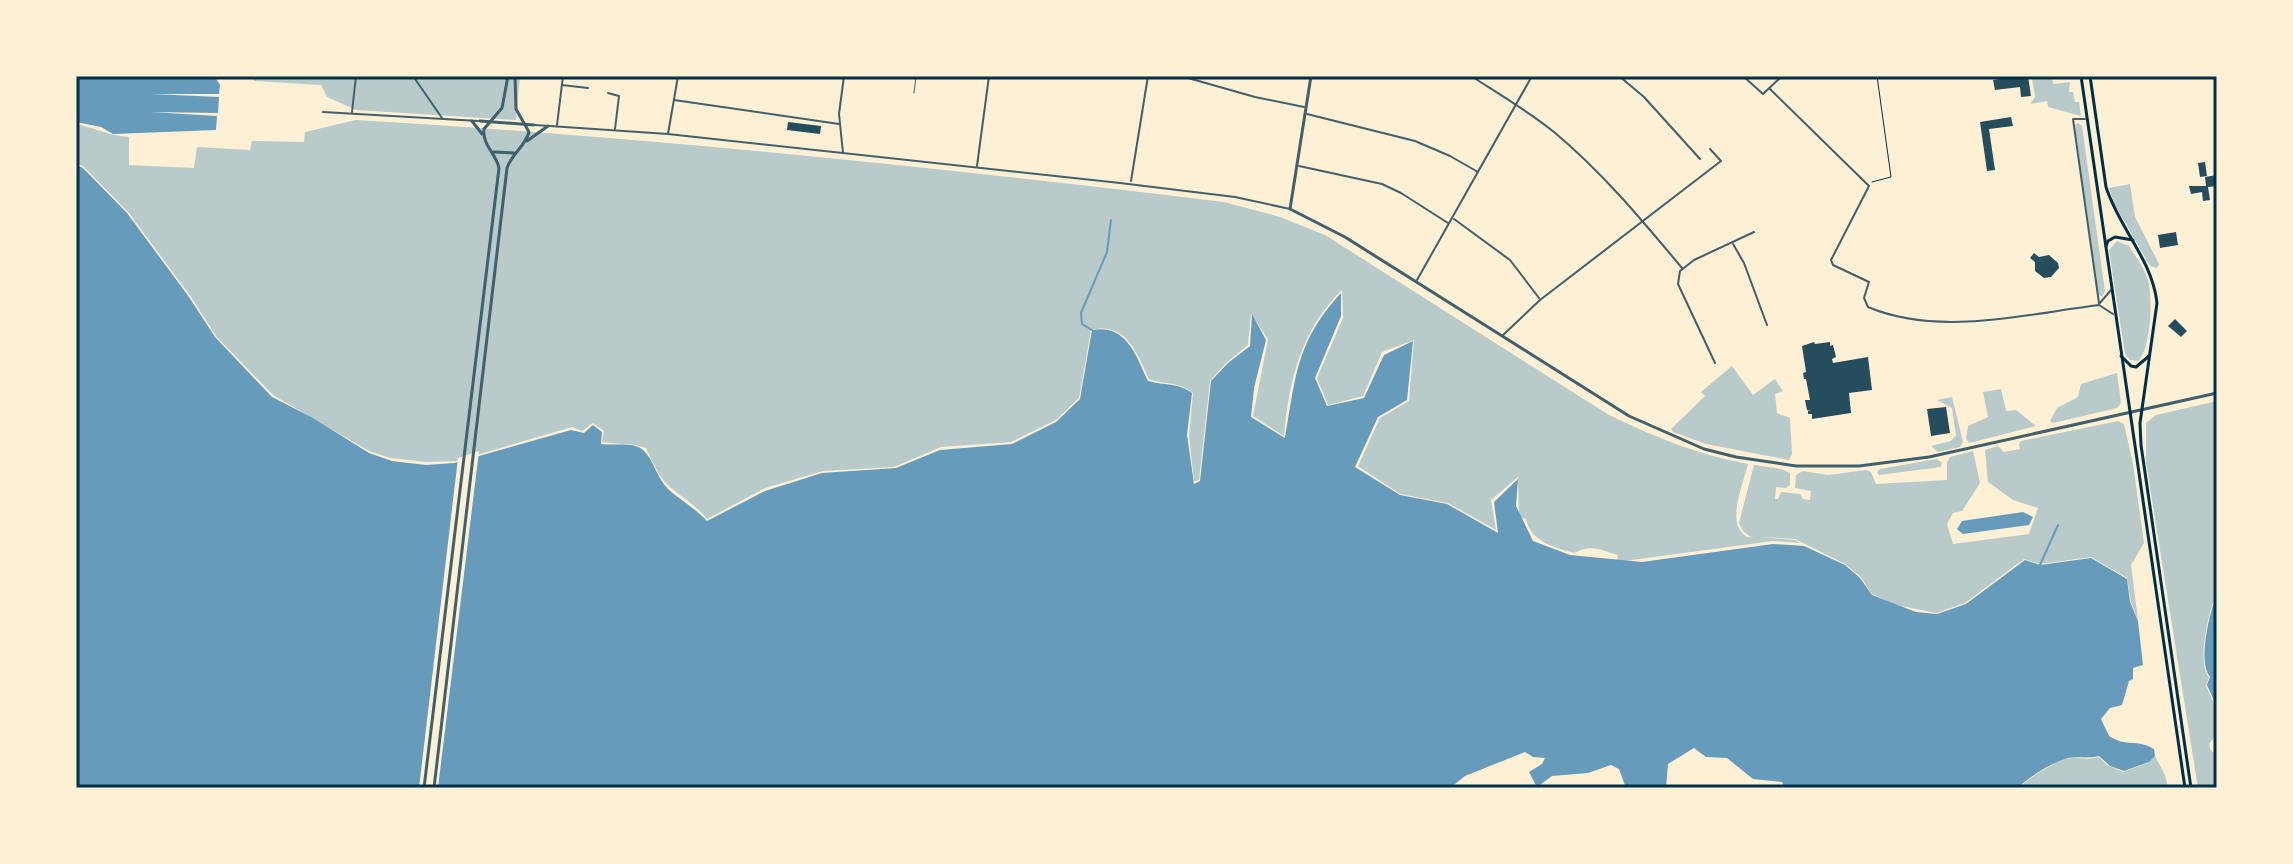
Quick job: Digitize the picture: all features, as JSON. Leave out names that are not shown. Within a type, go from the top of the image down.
[{"type":"main road","points":[[2081,76],[2185,788]]},
{"type":"main road","points":[[2090,76],[2106,187],[2111,203],[2133,240],[2155,288],[2157,303],[2140,423],[2141,445],[2191,788]]},
{"type":"main road","points":[[2105,250],[2108,241],[2115,237],[2133,240]]},
{"type":"main road","points":[[2121,356],[2136,367],[2150,355]]},
{"type":"street","points":[[352,113],[356,76]]},
{"type":"street","points":[[413,76],[443,119]]},
{"type":"street","points":[[483,135],[484,129],[502,108],[508,76]]},
{"type":"street","points":[[515,76],[514,99],[529,132],[527,141]]},
{"type":"street","points":[[557,126],[563,76]]},
{"type":"street","points":[[668,134],[678,76]]},
{"type":"street","points":[[844,76],[839,124],[844,155]]},
{"type":"street","points":[[977,167],[989,76]]},
{"type":"street","points":[[1131,184],[1148,76]]},
{"type":"street","points":[[1181,76],[1255,97],[1306,107]]},
{"type":"street","points":[[1290,209],[1311,76]]},
{"type":"street","points":[[1471,76],[1552,131],[1588,163],[1682,268]]},
{"type":"street","points":[[1417,281],[1532,76]]},
{"type":"street","points":[[1619,76],[1644,97],[1700,159]]},
{"type":"street","points":[[1743,76],[1763,94],[1782,76]]},
{"type":"street","points":[[562,85],[588,88]]},
{"type":"street","points":[[1770,89],[1869,186],[1831,260],[1833,265],[1869,282],[1864,298],[1868,307],[1932,322],[1989,319],[2099,305],[2114,314]]},
{"type":"street","points":[[608,93],[619,96],[615,130]]},
{"type":"street","points":[[674,100],[839,124]]},
{"type":"street","points":[[323,112],[668,134],[1131,184],[1235,197],[1290,209],[1345,237],[1584,390],[1667,435],[1736,457],[1796,466],[1859,466],[1929,457],[2217,393]]},
{"type":"street","points":[[1306,114],[1415,141],[1478,172]]},
{"type":"street","points":[[2086,118],[2073,119],[2099,305]]},
{"type":"street","points":[[424,788],[499,168],[483,135],[472,121]]},
{"type":"street","points":[[434,788],[507,168],[514,153],[548,126]]},
{"type":"street","points":[[1502,337],[1540,300],[1721,161],[1710,149]]},
{"type":"street","points":[[491,151],[514,153]]},
{"type":"street","points":[[1298,166],[1382,184],[1450,224]]},
{"type":"street","points":[[1453,218],[1510,260],[1540,300]]},
{"type":"street","points":[[1715,363],[1678,284],[1682,268],[1754,232]]},
{"type":"street","points":[[1732,242],[1744,263],[1767,325]]},
{"type":"street","points":[[2099,305],[2111,290]]},
{"type":"lane","points":[[914,93],[916,76]]},
{"type":"path","points":[[1869,186],[1869,183],[1891,177],[1877,76]]},
{"type":"shaded area","points":[[254,76],[520,76],[516,120],[356,110],[327,97],[321,85],[254,81]]},
{"type":"shaded area","points":[[2029,76],[2052,76],[2053,84],[2070,82],[2069,92],[2073,92],[2075,102],[2079,102],[2081,116],[2048,107],[2047,101],[2030,104],[2035,97]]},
{"type":"shaded area","points":[[356,120],[682,144],[899,165],[1224,202],[1280,217],[1325,235],[1609,415],[1677,444],[1748,464],[1736,514],[1737,523],[1747,537],[1751,537],[1739,523],[1754,465],[1790,473],[1790,485],[1786,488],[1776,487],[1775,499],[1781,492],[1800,494],[1803,499],[1810,500],[1811,491],[1795,488],[1796,475],[1803,471],[1828,475],[1866,470],[1871,472],[1876,484],[1947,480],[1950,457],[1973,451],[1980,483],[1962,511],[1953,513],[1947,524],[1953,544],[2029,534],[2038,508],[2013,500],[1988,482],[1985,450],[1998,446],[2004,452],[2020,449],[2021,441],[2118,421],[2124,424],[2133,464],[2144,543],[2131,565],[2138,620],[2127,578],[2091,557],[2040,564],[2024,559],[1965,603],[1936,613],[1896,605],[1872,594],[1861,577],[1845,564],[1795,539],[1761,537],[1801,543],[1773,541],[1617,562],[1618,555],[1597,549],[1575,553],[1560,549],[1538,539],[1526,519],[1519,517],[1518,477],[1491,500],[1496,530],[1448,503],[1400,494],[1358,466],[1380,418],[1409,401],[1414,340],[1382,352],[1363,396],[1328,405],[1317,378],[1343,318],[1342,290],[1328,305],[1307,339],[1289,395],[1284,436],[1253,416],[1268,339],[1251,314],[1248,345],[1210,381],[1199,480],[1194,481],[1189,436],[1193,393],[1177,385],[1149,379],[1129,341],[1113,330],[1103,328],[1091,330],[1079,398],[1056,420],[1011,442],[941,447],[894,467],[823,471],[765,488],[707,519],[667,484],[646,448],[602,442],[604,431],[593,423],[582,431],[572,427],[456,461],[390,458],[369,451],[273,395],[216,336],[129,213],[84,167],[76,163],[76,124],[129,137],[129,165],[194,168],[197,147],[250,150],[252,141],[304,142],[305,132]]},
{"type":"shaded area","points":[[2078,123],[2082,126],[2105,291],[2102,297],[2098,294],[2075,125]]},
{"type":"shaded area","points":[[2130,184],[2135,217],[2159,264],[2157,268],[2150,266],[2114,203],[2109,188]]},
{"type":"shaded area","points":[[2117,241],[2129,246],[2150,288],[2148,335],[2138,361],[2130,360],[2125,354],[2109,250]]},
{"type":"shaded area","points":[[1732,366],[1753,395],[1775,379],[1783,391],[1775,394],[1777,413],[1790,418],[1792,454],[1789,460],[1706,444],[1671,429],[1705,396],[1701,392]]},
{"type":"shaded area","points":[[2117,373],[2121,403],[2117,408],[2053,423],[2050,421],[2057,408],[2078,397],[2081,384]]},
{"type":"shaded area","points":[[2001,389],[2006,411],[2016,410],[2036,426],[1969,443],[1966,438],[1968,426],[1988,417],[1983,392]]},
{"type":"shaded area","points":[[1952,397],[1963,442],[1960,447],[1938,452],[1931,446],[1951,441],[1956,435],[1952,408],[1937,400]]},
{"type":"shaded area","points":[[2217,401],[2217,593],[2208,623],[2204,660],[2209,677],[2206,686],[2217,716],[2214,737],[2209,744],[2211,751],[2217,754],[2217,788],[2198,788],[2146,462],[2146,423],[2156,415]]},
{"type":"shaded area","points":[[1937,459],[1942,463],[1941,467],[1879,475],[1877,472],[1880,469]]},
{"type":"shaded area","points":[[2155,756],[2168,788],[2018,788],[2066,759],[2099,757],[2107,765],[2123,772],[2148,763]]},
{"type":"water","points":[[76,76],[215,77],[220,85],[219,94],[152,94],[219,97],[218,113],[151,112],[217,116],[216,130],[113,134],[101,127],[76,122]]},
{"type":"water","points":[[76,165],[83,168],[127,213],[215,337],[272,397],[369,453],[392,461],[426,465],[454,463],[571,430],[584,433],[593,425],[602,432],[601,444],[630,445],[644,451],[668,489],[707,521],[765,491],[822,473],[896,468],[940,450],[1012,444],[1056,422],[1080,399],[1092,330],[1104,329],[1114,332],[1129,344],[1148,381],[1176,386],[1192,393],[1187,435],[1194,484],[1200,481],[1211,381],[1250,346],[1252,314],[1266,340],[1254,388],[1251,417],[1285,438],[1306,344],[1341,293],[1341,316],[1315,378],[1327,406],[1364,398],[1384,355],[1413,341],[1407,400],[1378,417],[1355,467],[1400,495],[1447,504],[1498,533],[1494,502],[1518,479],[1516,506],[1533,541],[1570,555],[1642,562],[1773,544],[1804,546],[1845,565],[1860,578],[1872,595],[1916,612],[1937,614],[1966,604],[2025,560],[2040,565],[2091,558],[2127,579],[2130,602],[2138,621],[2143,665],[2133,668],[2133,679],[2129,681],[2122,705],[2110,708],[2101,719],[2109,736],[2121,742],[2154,749],[2155,756],[2149,762],[2124,771],[2110,766],[2099,756],[2068,758],[2041,771],[2017,788],[1785,788],[1782,782],[1753,779],[1727,758],[1706,757],[1694,748],[1668,764],[1666,788],[1626,788],[1619,769],[1611,765],[1588,773],[1552,776],[1537,787],[1529,772],[1542,764],[1545,758],[1533,757],[1525,752],[1465,776],[1450,788],[76,788]]},
{"type":"water","points":[[2023,512],[2033,517],[2029,525],[1963,534],[1957,529],[1962,521]]},
{"type":"water","points":[[2217,594],[2217,707],[2207,685],[2210,677],[2206,670],[2205,649]]},
{"type":"pier","points":[[479,451],[438,788],[419,788],[458,458]]},
{"type":"building","points":[[2028,76],[2031,96],[2021,97],[2020,87],[1995,90],[1993,80]]},
{"type":"building","points":[[2011,117],[2013,126],[1989,129],[1995,170],[1987,171],[1980,122]]},
{"type":"building","points":[[788,122],[821,126],[820,134],[787,130]]},
{"type":"building","points":[[2205,162],[2207,176],[2200,177],[2198,163]]},
{"type":"building","points":[[2217,175],[2217,186],[2208,187],[2210,200],[2203,201],[2202,192],[2191,194],[2189,186],[2206,186],[2205,177]]},
{"type":"building","points":[[2176,232],[2178,245],[2160,248],[2158,235]]},
{"type":"building","points":[[2034,253],[2039,257],[2049,255],[2058,263],[2059,268],[2051,277],[2044,278],[2035,271],[2035,262],[2030,258]]},
{"type":"building","points":[[2175,319],[2187,331],[2181,337],[2168,326]]},
{"type":"building","points":[[1830,342],[1830,346],[1833,345],[1836,357],[1832,359],[1833,363],[1868,357],[1872,390],[1849,393],[1851,413],[1812,419],[1812,414],[1808,414],[1811,411],[1807,410],[1805,400],[1810,400],[1803,373],[1806,372],[1802,346]]},
{"type":"building","points":[[1946,407],[1950,433],[1931,436],[1927,409]]},
{"type":"waterway","points":[[1092,330],[1082,324],[1081,313],[1107,252],[1111,220]]},
{"type":"waterway","points":[[2040,565],[2058,525]]}]
